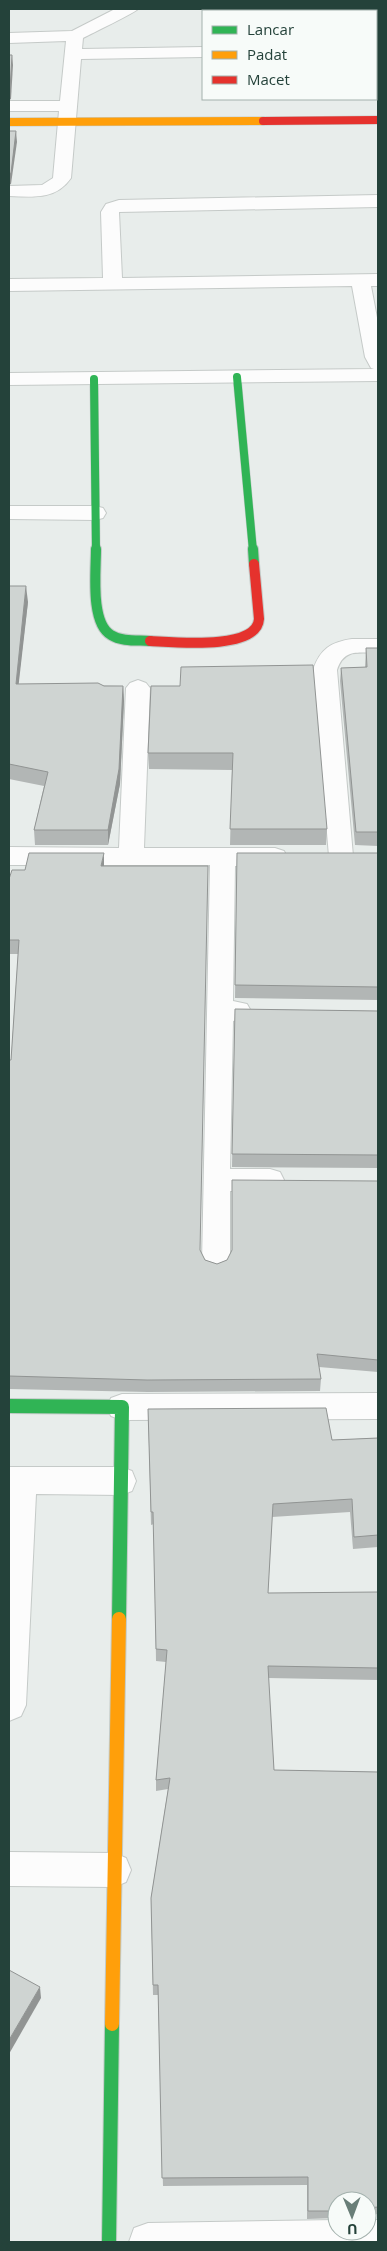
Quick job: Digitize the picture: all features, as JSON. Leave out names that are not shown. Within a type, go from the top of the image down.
[{"type":"street","points":[[9,38],[75,36],[113,15],[130,9]]},
{"type":"street","points":[[9,191],[41,191],[59,184],[62,178],[75,36]]},
{"type":"street","points":[[72,54],[202,52]]},
{"type":"street","points":[[9,106],[68,114],[378,120]]},
{"type":"street","points":[[9,122],[68,114]]},
{"type":"street","points":[[113,283],[110,212],[113,208],[119,206],[378,201]]},
{"type":"street","points":[[9,285],[369,280],[375,357],[378,364]]},
{"type":"street","points":[[9,379],[378,375]]},
{"type":"street","points":[[94,379],[96,600],[99,625],[105,633],[116,638],[214,641],[245,638],[255,633],[259,624],[237,377]]},
{"type":"street","points":[[9,514],[95,513]]},
{"type":"street","points":[[9,856],[331,856],[325,670],[327,658],[336,650],[348,646],[378,646]]},
{"type":"street","points":[[131,855],[136,773],[138,688]]},
{"type":"street","points":[[216,1263],[216,1180],[224,857]]},
{"type":"street","points":[[220,1010],[260,1011]]},
{"type":"street","points":[[216,1180],[292,1181]]},
{"type":"street","points":[[9,1406],[378,1406]]},
{"type":"street","points":[[108,2242],[122,1407]]},
{"type":"street","points":[[9,1705],[15,1480],[121,1481]]},
{"type":"street","points":[[9,1869],[114,1870]]},
{"type":"street","points":[[148,2242],[378,2239]]},
{"type":"building","points":[[9,55],[12,55],[10,89],[9,89]]},
{"type":"building","points":[[9,131],[16,131],[11,173],[9,174]]},
{"type":"building","points":[[9,586],[26,586],[16,684],[98,683],[104,686],[123,686],[119,769],[108,830],[34,830],[48,772],[9,764]]},
{"type":"building","points":[[366,648],[378,648],[378,832],[356,832],[341,668],[367,667]]},
{"type":"building","points":[[313,665],[327,829],[230,829],[233,753],[148,753],[151,686],[180,686],[181,667]]},
{"type":"building","points":[[29,853],[104,853],[101,866],[208,866],[200,1250],[205,1260],[217,1264],[227,1260],[232,1250],[232,1180],[378,1181],[378,1360],[317,1354],[321,1379],[147,1380],[9,1376],[9,1060],[11,1060],[19,940],[9,940],[9,879],[12,870],[25,870]]},
{"type":"building","points":[[237,853],[378,853],[378,987],[235,985]]},
{"type":"building","points":[[235,1009],[378,1011],[378,1155],[232,1154]]},
{"type":"building","points":[[326,1408],[332,1440],[378,1438],[378,1535],[354,1537],[352,1499],[273,1504],[268,1593],[378,1592],[378,1668],[268,1666],[274,1770],[378,1772],[378,2207],[377,2191],[327,2191],[327,2211],[308,2211],[308,2177],[162,2178],[158,1985],[153,1985],[151,1898],[170,1778],[156,1780],[167,1650],[156,1649],[153,1512],[151,1512],[148,1409]]},
{"type":"building","points":[[9,1970],[40,1987],[9,2040]]},
{"type":"traffic: fast","points":[[237,377],[254,564]]},
{"type":"traffic: fast","points":[[94,379],[96,600],[98,613],[105,630],[111,635],[127,640],[150,641]]},
{"type":"traffic: fast","points":[[9,1406],[122,1407],[119,1619]]},
{"type":"traffic: fast","points":[[109,2242],[112,2024]]},
{"type":"traffic: slow","points":[[9,122],[263,121]]},
{"type":"traffic: slow","points":[[112,2024],[119,1619]]},
{"type":"traffic: jam","points":[[263,121],[378,120]]},
{"type":"traffic: jam","points":[[150,641],[192,643],[227,641],[242,638],[253,633],[259,625],[259,604],[254,564]]}]
